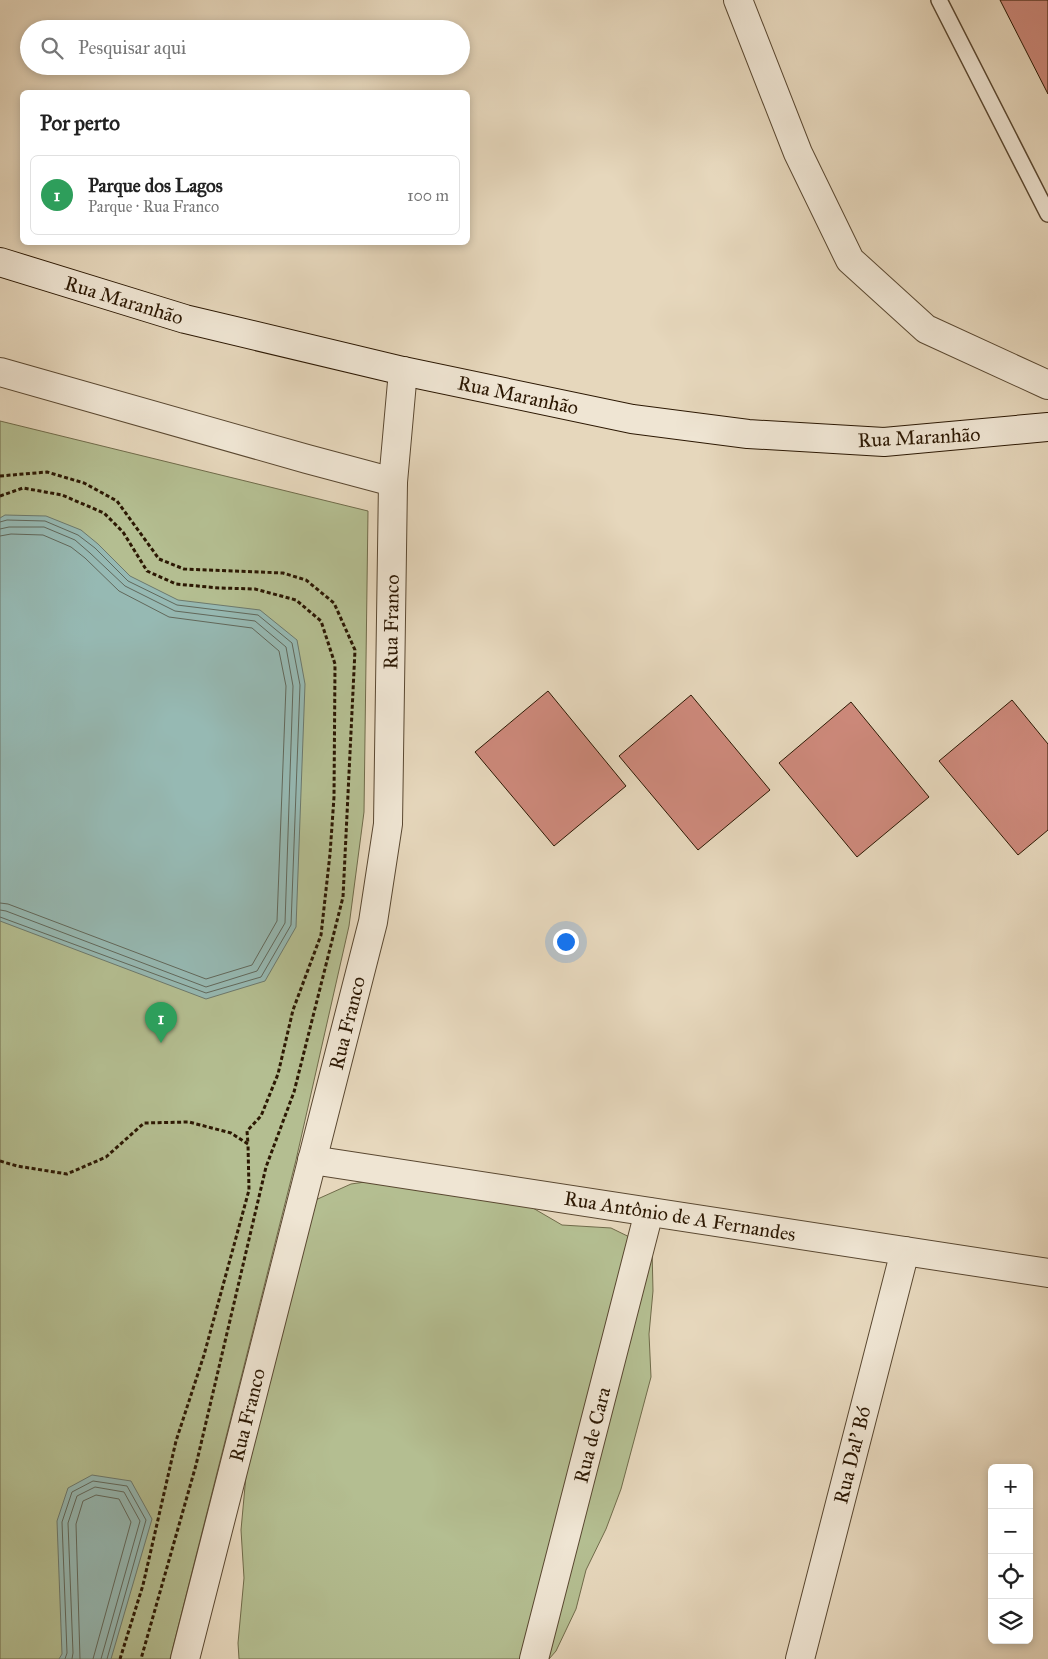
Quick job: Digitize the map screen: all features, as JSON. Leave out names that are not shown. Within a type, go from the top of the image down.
[{"type":"street","points":[[738,0],[798,153],[850,260],[926,329],[1048,385]]},
{"type":"street","name":"Rua Maranhão","points":[[0,262],[185,319],[403,371],[632,419],[748,434],[884,442],[1048,427]]},
{"type":"street","name":"Rua Franco","points":[[185,1659],[373,922],[388,824],[393,482],[403,371]]},
{"type":"street","points":[[0,372],[393,482]]},
{"type":"street","name":"Rua Antônio de A Fernandes","points":[[312,1160],[1048,1273]]},
{"type":"street","name":"Rua de Cara","points":[[534,1659],[649,1212]]},
{"type":"street","name":"Rua Dal' Bó","points":[[800,1659],[905,1251]]},
{"type":"lane","points":[[940,0],[1048,214]]},
{"type":"path","points":[[0,476],[47,472],[84,483],[117,502],[159,559],[184,569],[283,573],[306,580],[334,603],[355,650],[343,897],[294,1092],[266,1167],[196,1465],[141,1659]]},
{"type":"path","points":[[0,496],[23,488],[62,495],[104,513],[123,532],[147,571],[176,584],[255,589],[296,600],[321,621],[335,664],[334,797],[321,935],[292,1010],[278,1074],[261,1116],[247,1131],[249,1190],[204,1355],[176,1440],[143,1586],[120,1659]]},
{"type":"path","points":[[0,1161],[16,1166],[67,1174],[106,1157],[144,1123],[189,1122],[231,1133],[248,1144]]},
{"type":"green space","points":[[0,421],[368,511],[364,812],[349,926],[296,1160],[170,1659],[0,1659]]},
{"type":"green space","points":[[393,1178],[526,1204],[562,1225],[611,1228],[652,1248],[653,1291],[649,1334],[651,1377],[621,1489],[606,1529],[586,1570],[576,1609],[556,1651],[549,1659],[239,1659],[238,1643],[244,1578],[241,1530],[249,1443],[311,1202],[351,1184]]},
{"type":"water","points":[[5,515],[46,516],[81,530],[130,576],[178,600],[260,610],[297,640],[305,684],[296,927],[265,981],[206,999],[0,921],[0,518]]},
{"type":"water","points":[[92,1475],[131,1481],[152,1519],[111,1659],[59,1659],[62,1654],[57,1521],[68,1488]]},
{"type":"building","points":[[1000,0],[1048,0],[1048,94]]},
{"type":"building","points":[[548,691],[626,786],[554,846],[475,752]]},
{"type":"building","points":[[691,695],[770,790],[698,850],[619,756]]},
{"type":"building","points":[[1012,700],[1048,744],[1048,830],[1018,855],[939,761]]},
{"type":"building","points":[[851,702],[929,797],[857,857],[779,763]]},
{"type":"place","name":"Parque dos Lagos","points":[[161,1043]]}]
